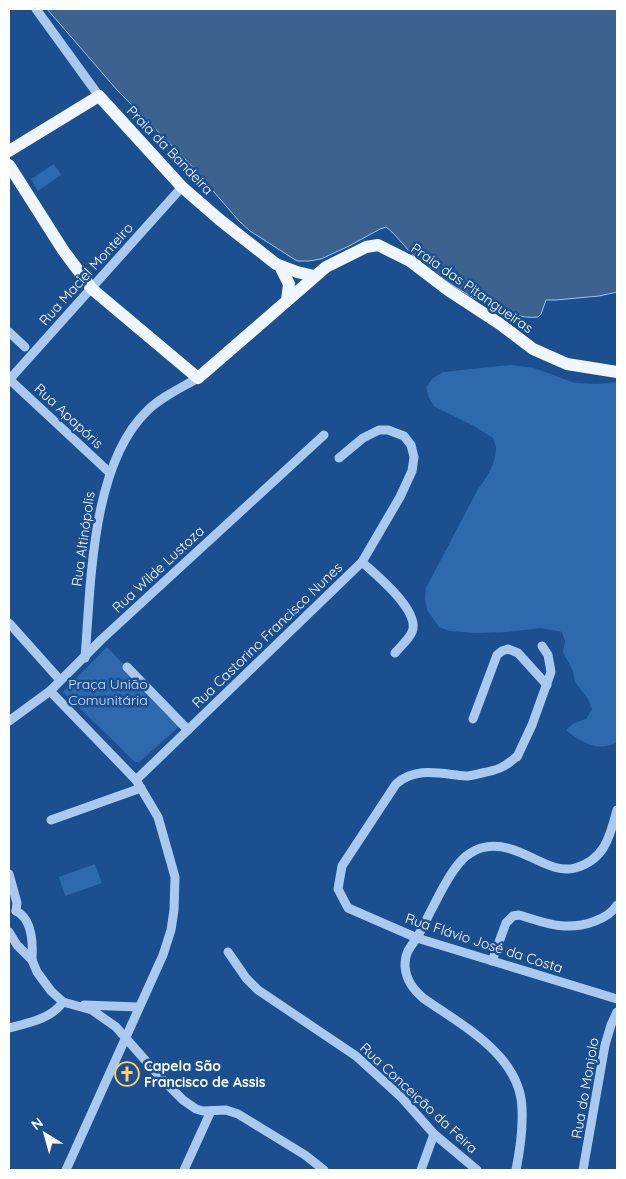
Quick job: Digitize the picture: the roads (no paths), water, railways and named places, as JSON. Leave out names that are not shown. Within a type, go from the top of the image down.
[{"type":"main road","name":"Praia da Bandeira","points":[[99,96],[132,139],[220,220],[280,266],[314,276]]},
{"type":"main road","points":[[9,151],[99,96]]},
{"type":"main road","points":[[9,165],[64,250],[92,288],[198,378]]},
{"type":"main road","name":"Praia das Pitangueiras","points":[[314,276],[326,267],[366,247],[378,245],[410,262],[533,349],[546,356],[567,364],[617,372]]},
{"type":"main road","points":[[280,266],[289,284],[287,301]]},
{"type":"main road","name":"Rua Altinópolis","points":[[198,378],[314,276]]},
{"type":"street","name":"Praia da Bandeira","points":[[36,9],[99,96]]},
{"type":"street","name":"Rua Maciel Monteiro","points":[[9,379],[182,187]]},
{"type":"street","points":[[9,332],[25,347]]},
{"type":"street","name":"Rua Altinópolis","points":[[84,658],[96,534],[103,496],[110,473],[123,443],[134,425],[148,410],[198,378]]},
{"type":"street","name":"Rua Apapóris","points":[[9,379],[110,473]]},
{"type":"street","name":"Rua Castorino Francisco Nunes","points":[[136,780],[362,562],[400,497],[412,471],[414,457],[410,445],[404,436],[388,430],[379,430],[363,438],[339,458]]},
{"type":"street","name":"Rua Wilde Lustoza","points":[[9,721],[50,691],[109,632],[324,435]]},
{"type":"street","points":[[362,562],[398,596],[412,617],[412,632],[395,653]]},
{"type":"street","points":[[9,623],[60,680]]},
{"type":"street","name":"Rua Flávio José da Costa","points":[[542,646],[548,656],[552,672],[532,725],[517,757],[494,771],[467,776],[418,772],[401,779],[342,866],[338,889],[348,908],[417,938],[617,1000]]},
{"type":"street","points":[[473,719],[483,688],[497,655],[502,650],[508,649],[518,653],[547,685]]},
{"type":"street","points":[[127,667],[188,730]]},
{"type":"street","points":[[50,691],[136,780],[158,817],[175,877],[171,930],[163,955],[66,1170]]},
{"type":"street","points":[[51,820],[141,788]]},
{"type":"street","points":[[516,1170],[522,1107],[518,1086],[508,1067],[480,1038],[423,998],[410,984],[405,965],[408,951],[462,859],[481,848],[497,847],[519,851],[563,870],[576,868],[600,853],[609,840],[617,810]]},
{"type":"street","points":[[9,874],[17,903],[12,913],[21,915],[32,934],[32,960]]},
{"type":"street","points":[[492,961],[506,923],[513,916],[519,915],[563,926],[572,926],[599,919],[608,914],[617,905]]},
{"type":"street","points":[[9,932],[17,945],[32,960],[44,982],[63,1002],[79,1005],[138,1007]]},
{"type":"street","points":[[17,945],[24,946],[32,940]]},
{"type":"street","name":"Rua Conceição da Feira","points":[[228,952],[246,978],[258,990],[356,1056],[402,1098],[434,1134],[476,1170]]},
{"type":"street","points":[[9,1028],[40,1019],[54,1012],[63,1002]]},
{"type":"street","points":[[79,1005],[105,1018],[175,1094],[196,1109],[226,1110],[238,1114],[305,1155],[324,1170]]},
{"type":"street","name":"Rua do Monjolo","points":[[583,1170],[605,1045],[617,1012]]},
{"type":"street","points":[[184,1170],[211,1111]]},
{"type":"street","points":[[421,1170],[434,1134]]},
{"type":"place","name":"Capela São Francisco de Assis","points":[[127,1074]]},
{"type":"park label","name":"Praça União Comunitária","points":[[108,692]]}]
